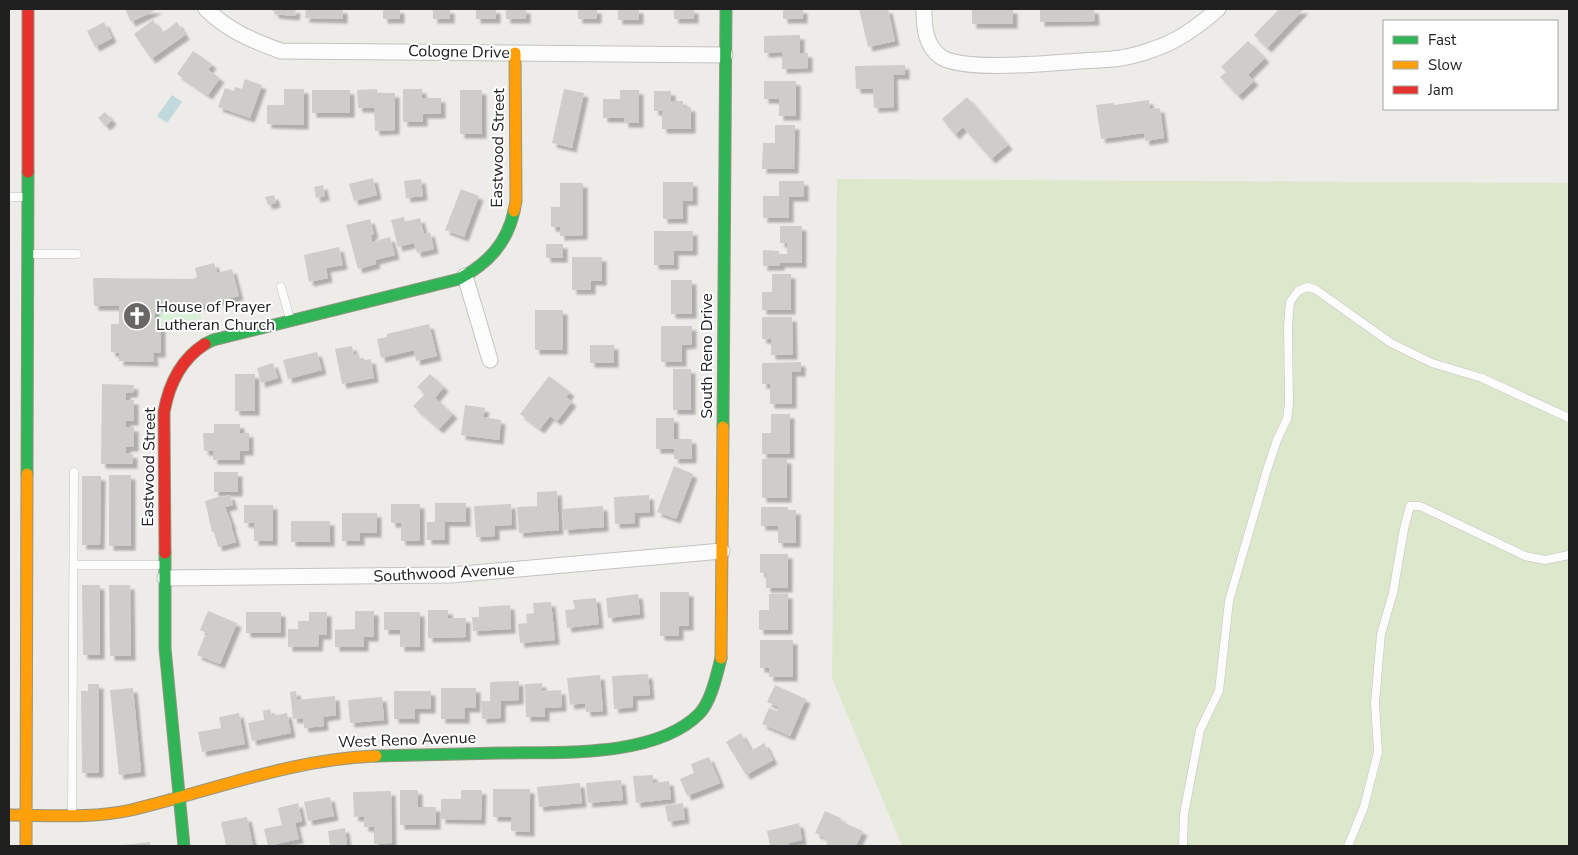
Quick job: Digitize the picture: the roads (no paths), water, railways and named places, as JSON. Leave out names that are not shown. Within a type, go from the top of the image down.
[{"type":"street","points":[[26,846],[28,9]]},
{"type":"street","name":"Cologne Drive","points":[[206,9],[218,21],[235,32],[281,51],[725,55]]},
{"type":"street","name":"South Reno Drive","points":[[707,700],[712,690],[722,656],[726,9]]},
{"type":"street","points":[[924,9],[926,37],[931,46],[940,56],[954,62],[973,65],[1028,65],[1122,58],[1157,49],[1198,26],[1218,9]]},
{"type":"street","name":"Eastwood Street","points":[[184,846],[164,648],[164,412],[166,396],[172,380],[192,354],[213,340],[447,282],[465,276],[488,261],[508,234],[516,201],[515,53]]},
{"type":"street","points":[[465,276],[490,360]]},
{"type":"street","name":"Southwood Avenue","points":[[164,571],[451,575],[722,551]]},
{"type":"street","name":"West Reno Avenue","points":[[9,815],[92,815],[129,810],[291,767],[331,760],[373,756],[589,751],[635,745],[661,737],[683,726],[700,713],[707,700]]},
{"type":"lane","points":[[9,197],[28,197]]},
{"type":"lane","points":[[28,254],[77,254]]},
{"type":"lane","points":[[281,287],[290,321]]},
{"type":"lane","points":[[1183,846],[1184,814],[1200,730],[1219,691],[1229,601],[1267,470],[1277,440],[1287,419],[1289,404],[1289,310],[1290,302],[1298,291],[1307,287],[1315,289],[1392,343],[1432,362],[1482,378],[1569,418]]},
{"type":"lane","points":[[72,815],[74,472]]},
{"type":"lane","points":[[1348,846],[1364,807],[1378,752],[1375,703],[1381,634],[1393,593],[1410,506],[1420,506],[1525,556],[1545,560],[1569,555]]},
{"type":"lane","points":[[74,565],[164,571]]},
{"type":"water","points":[[172,95],[182,102],[167,123],[157,116]]},
{"type":"place","name":"House of Prayer Lutheran Church","points":[[137,316]]}]
